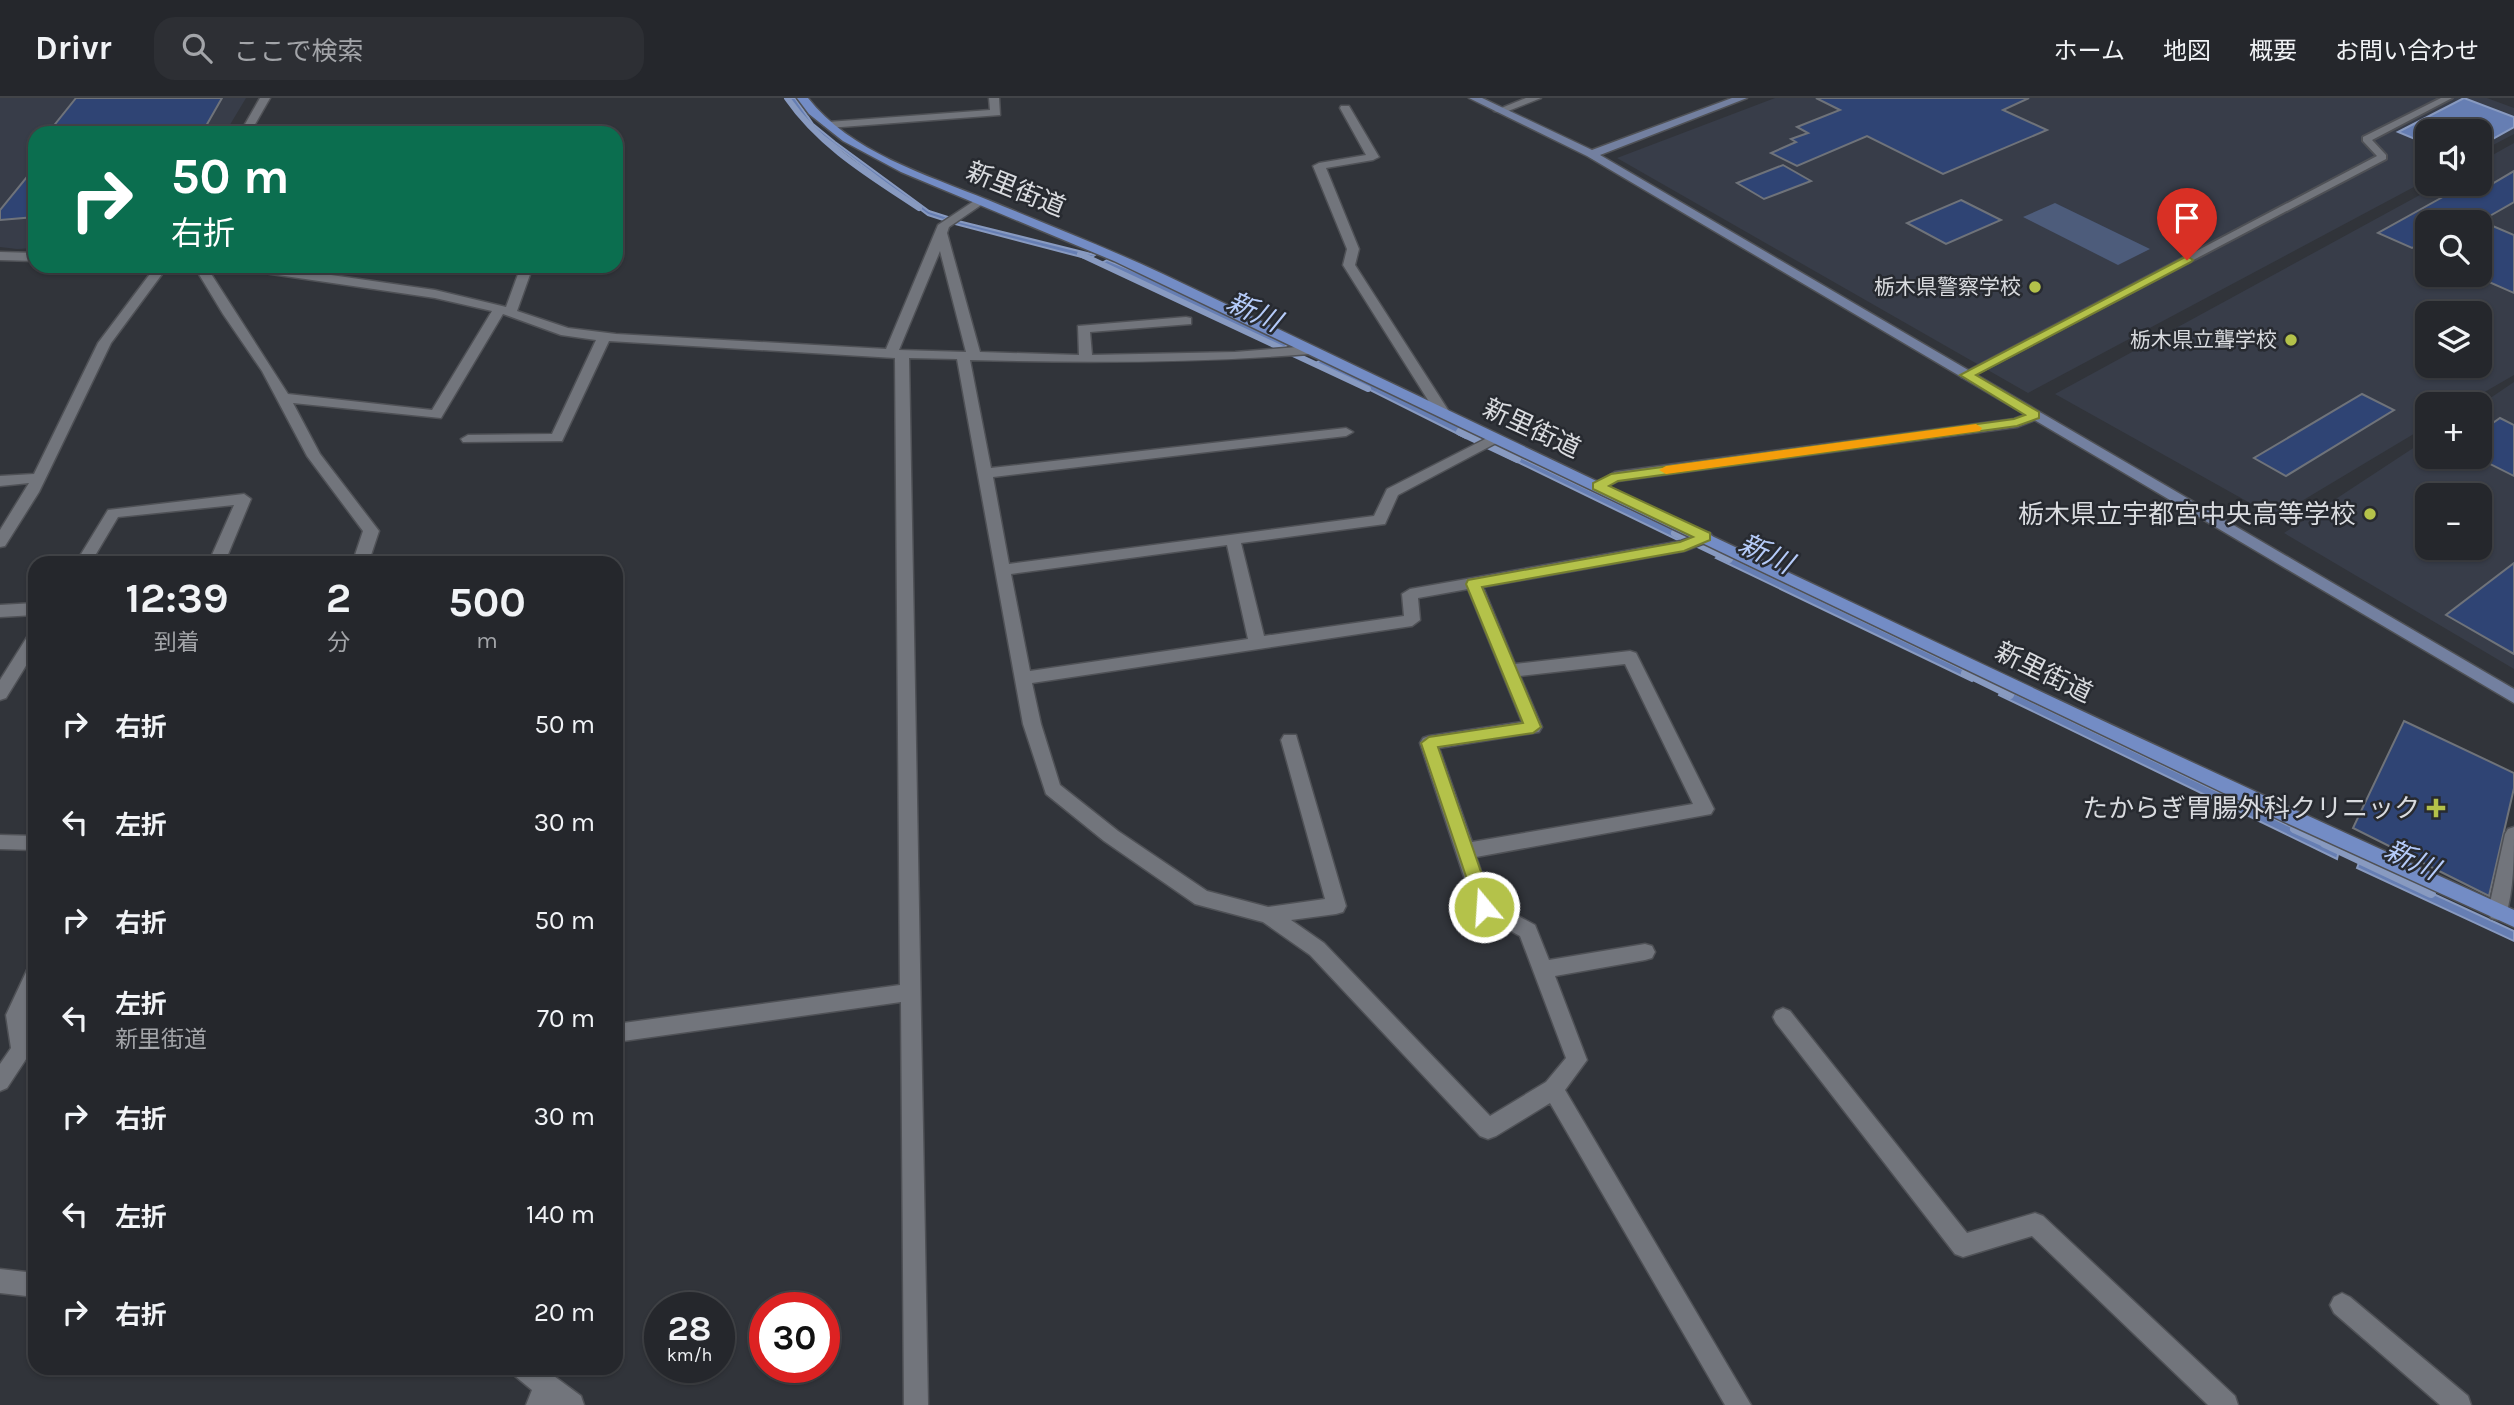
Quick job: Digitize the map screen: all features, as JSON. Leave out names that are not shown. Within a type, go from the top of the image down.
[{"type":"main road","name":"新里街道","points":[[802,98],[828,125],[873,154],[1118,258],[1305,350],[1598,486],[2273,810],[2506,916]]},
{"type":"street","points":[[249,126],[265,98]]},
{"type":"street","points":[[828,125],[996,113],[994,98]]},
{"type":"street","points":[[1474,98],[1591,155],[2514,697]]},
{"type":"street","points":[[1499,111],[1536,98]]},
{"type":"street","points":[[1591,155],[1742,98]]},
{"type":"street","points":[[1345,108],[1373,157],[1319,166],[1353,249],[1349,265],[1443,413]]},
{"type":"street","points":[[916,1405],[911,992],[897,353],[943,229],[980,201]]},
{"type":"street","points":[[943,229],[969,356],[985,473],[1023,678],[1032,724],[1052,789],[1111,836],[1202,898],[1268,915],[1317,949],[1488,1129],[1553,1089],[1577,1060],[1545,969],[1528,931],[1484,907],[1429,743],[1533,727],[1474,584]]},
{"type":"street","points":[[0,256],[28,257]]},
{"type":"street","points":[[0,542],[38,478],[105,342],[157,273]]},
{"type":"street","points":[[204,273],[229,314],[270,371],[314,456],[371,531],[362,556]]},
{"type":"street","points":[[291,273],[435,294],[505,311],[566,332],[604,337],[897,353],[1086,359],[1305,350]]},
{"type":"street","points":[[344,281],[347,273]]},
{"type":"street","points":[[284,398],[436,415],[505,311],[524,273]]},
{"type":"street","points":[[1086,359],[1083,329],[1186,321]]},
{"type":"street","points":[[468,439],[557,438],[604,337]]},
{"type":"street","points":[[1598,486],[1615,477],[2017,422],[2035,415]]},
{"type":"street","points":[[985,473],[1346,432]]},
{"type":"street","points":[[1003,570],[1380,520],[1392,492],[1494,438]]},
{"type":"street","points":[[0,481],[38,478]]},
{"type":"street","points":[[87,556],[113,513],[244,499],[219,556]]},
{"type":"street","points":[[1023,678],[1412,620],[1410,594],[1684,546],[1705,537]]},
{"type":"street","points":[[1233,540],[1257,643]]},
{"type":"street","points":[[0,611],[28,609]]},
{"type":"street","points":[[0,694],[28,649]]},
{"type":"street","points":[[1466,851],[1705,809],[1630,657],[1508,671]]},
{"type":"street","points":[[1268,915],[1336,906],[1290,740]]},
{"type":"street","points":[[2506,916],[2514,834]]},
{"type":"street","points":[[0,842],[28,843]]},
{"type":"street","points":[[1545,969],[1645,953]]},
{"type":"street","points":[[0,1081],[22,1051],[16,1015],[28,989]]},
{"type":"street","points":[[623,1031],[911,992]]},
{"type":"street","points":[[1783,1017],[1963,1246],[2035,1224],[2226,1405]]},
{"type":"street","points":[[1553,1089],[1739,1405]]},
{"type":"street","points":[[0,1281],[28,1283]]},
{"type":"street","points":[[2342,1305],[2459,1405]]},
{"type":"street","points":[[528,1375],[542,1395],[572,1405]]},
{"type":"lane","points":[[1966,375],[2383,157],[2366,139],[2448,98]]},
{"type":"shaded area","points":[[0,98],[246,98],[229,126],[28,126],[28,248],[0,247]]},
{"type":"shaded area","points":[[788,98],[795,98],[813,124],[835,142],[929,211],[948,217],[943,220],[928,215],[806,123]]},
{"type":"shaded area","name":"栃木県警察学校","points":[[1775,98],[2487,98],[2514,108],[2514,134],[2492,146],[2492,119],[2415,119],[2415,186],[2028,393],[1617,158]]},
{"type":"shaded area","points":[[2464,98],[2514,117],[2514,127],[2492,139],[2492,119],[2423,119]]},
{"type":"shaded area","points":[[2415,123],[2415,139],[2398,132]]},
{"type":"shaded area","name":"栃木県立聾学校","points":[[2514,143],[2514,375],[2485,392],[2415,392],[2415,433],[2275,517],[2055,394],[2418,196],[2492,196],[2492,155]]},
{"type":"shaded area","points":[[2055,203],[2150,249],[2118,265],[2023,217]]},
{"type":"shaded area","points":[[958,221],[1095,255],[1089,259],[955,224]]},
{"type":"shaded area","points":[[1107,260],[1156,280],[1289,344],[1283,348],[1102,263]]},
{"type":"shaded area","points":[[1321,360],[1472,433],[1466,438],[1316,363]]},
{"type":"shaded area","name":"栃木県立宇都宮中央高等学校","points":[[2514,382],[2514,669],[2284,533],[2415,447],[2415,469],[2492,469],[2492,397]]},
{"type":"shaded area","points":[[1509,452],[1687,536],[1682,542],[1505,456]]},
{"type":"shaded area","points":[[1722,553],[1977,676],[1972,681],[1716,558]]},
{"type":"shaded area","points":[[2003,688],[2339,850],[2337,859],[1999,695]]},
{"type":"shaded area","points":[[2360,860],[2514,931],[2514,941],[2357,868]]},
{"type":"building","points":[[76,98],[222,98],[206,126],[54,126]]},
{"type":"building","points":[[1816,98],[2029,98],[2003,110],[2047,130],[1943,174],[1867,136],[1797,166],[1771,153],[1796,142],[1791,139],[1808,133],[1797,127],[1840,110]]},
{"type":"building","points":[[1783,165],[1811,181],[1764,199],[1737,183]]},
{"type":"building","points":[[2514,171],[2514,202],[2492,215],[2492,210],[2419,210],[2445,196],[2492,196],[2492,184]]},
{"type":"building","points":[[28,176],[28,218],[0,220],[0,210]]},
{"type":"building","points":[[1961,200],[2001,220],[1946,244],[1907,223]]},
{"type":"building","points":[[2415,212],[2415,246],[2412,248],[2378,233]]},
{"type":"building","points":[[2492,226],[2514,235],[2514,293],[2492,283]]},
{"type":"building","points":[[2362,394],[2394,410],[2286,476],[2254,458]]},
{"type":"building","points":[[2500,418],[2514,425],[2514,476],[2492,465],[2492,424]]},
{"type":"building","points":[[2514,563],[2514,654],[2446,615]]},
{"type":"building","name":"たからぎ胃腸外科クリニック","points":[[2404,721],[2514,773],[2514,788],[2489,896],[2353,828]]},
{"type":"waterway","name":"新川","points":[[787,98],[831,146],[919,208]]},
{"type":"waterway","name":"新川","points":[[1080,254],[1368,389]]},
{"type":"waterway","name":"新川","points":[[1460,432],[1517,459]]},
{"type":"waterway","name":"新川","points":[[1675,533],[1729,559]]},
{"type":"waterway","name":"新川","points":[[1965,673],[2010,695]]},
{"type":"waterway","name":"新川","points":[[2294,829],[2329,845]]},
{"type":"waterway","name":"新川","points":[[2325,843],[2431,893]]},
{"type":"slow traffic","points":[[1666,470],[1976,428]]},
{"type":"place","name":"栃木県警察学校","points":[[2035,287]]},
{"type":"place","name":"栃木県立聾学校","points":[[2291,340]]},
{"type":"place","name":"栃木県立宇都宮中央高等学校","points":[[2370,514]]},
{"type":"place","name":"たからぎ胃腸外科クリニック","points":[[2436,808]]},
{"type":"route","points":[[1484,907],[1429,743],[1533,727],[1474,584],[1684,546],[1705,537],[1598,486],[1615,477],[2017,422],[2035,415],[1966,375],[2187,260]]}]
